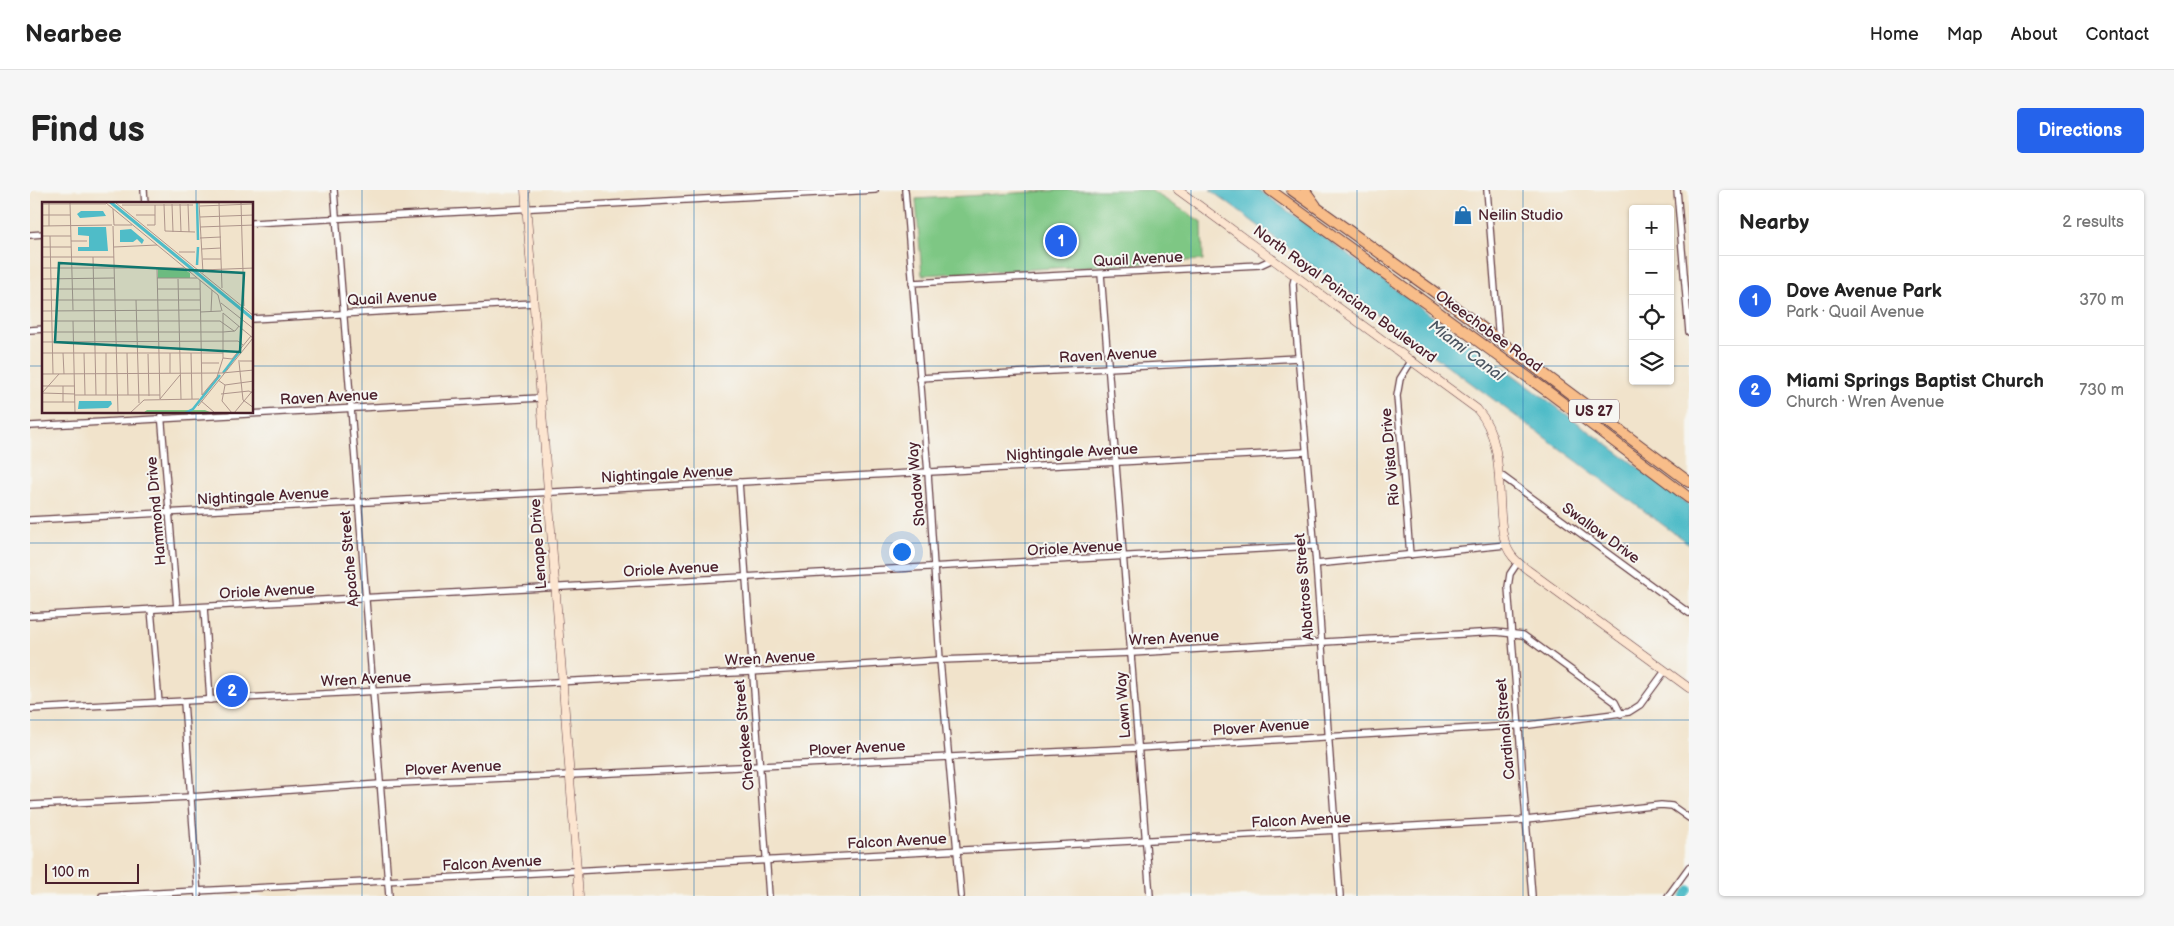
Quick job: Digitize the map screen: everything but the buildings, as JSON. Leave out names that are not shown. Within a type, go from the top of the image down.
[{"type":"highway","name":"Okeechobee Road","points":[[1292,190],[1689,482]]},
{"type":"highway","name":"Okeechobee Road","points":[[1275,192],[1535,382],[1689,498]]},
{"type":"main road","points":[[1306,190],[1318,209]]},
{"type":"street","name":"Apache Street","points":[[334,190],[389,896]]},
{"type":"street","name":"Lenape Drive","points":[[525,190],[579,896]]},
{"type":"street","points":[[254,223],[875,190]]},
{"type":"street","name":"Shadow Way","points":[[905,190],[928,473],[940,660],[961,896]]},
{"type":"street","name":"North Royal Poinciana Boulevard","points":[[1178,190],[1471,403],[1490,426],[1495,443],[1498,472]]},
{"type":"street","points":[[1486,190],[1499,341]]},
{"type":"street","points":[[1677,190],[1689,332]]},
{"type":"street","points":[[1682,248],[1689,247]]},
{"type":"street","name":"Quail Avenue","points":[[912,283],[1260,265],[1273,259]]},
{"type":"street","name":"Lawn Way","points":[[1102,274],[1150,896]]},
{"type":"street","name":"Albatross Street","points":[[1296,276],[1293,289],[1316,564],[1340,896]]},
{"type":"street","name":"Quail Avenue","points":[[254,319],[534,303]]},
{"type":"street","name":"Raven Avenue","points":[[920,378],[1298,358]]},
{"type":"street","name":"Rio Vista Drive","points":[[1410,555],[1397,396],[1400,379],[1412,360]]},
{"type":"street","name":"Raven Avenue","points":[[254,412],[540,398]]},
{"type":"street","name":"Raven Avenue","points":[[30,426],[188,414]]},
{"type":"street","name":"Hammond Drive","points":[[161,415],[177,608]]},
{"type":"street","name":"Nightingale Avenue","points":[[30,520],[1306,452]]},
{"type":"street","points":[[1498,472],[1502,529],[1506,545],[1518,562],[1689,688]]},
{"type":"street","name":"Swallow Drive","points":[[1498,472],[1689,613]]},
{"type":"street","name":"Cherokee Street","points":[[739,482],[751,672],[769,896]]},
{"type":"street","points":[[1316,564],[1506,545]]},
{"type":"street","name":"Oriole Avenue","points":[[30,616],[1313,546]]},
{"type":"street","name":"Cardinal Street","points":[[1518,562],[1508,580],[1532,896]]},
{"type":"street","points":[[204,607],[210,700]]},
{"type":"street","points":[[151,609],[159,703]]},
{"type":"street","name":"Wren Avenue","points":[[30,709],[751,672],[940,660],[1132,653],[1496,632],[1523,635],[1615,702],[1621,714]]},
{"type":"street","name":"Plover Avenue","points":[[30,805],[190,797],[380,784],[1138,748],[1519,726],[1621,714],[1635,709],[1666,671]]},
{"type":"street","points":[[184,702],[198,894]]},
{"type":"street","name":"Falcon Avenue","points":[[102,896],[198,894],[388,881],[766,860],[1336,831],[1526,820],[1662,806],[1672,806],[1689,818]]},
{"type":"street","points":[[1668,896],[1689,867]]},
{"type":"green space","points":[[1065,190],[1150,190],[1202,222],[1203,260],[922,275],[916,199]]},
{"type":"water","name":"Miami Canal","points":[[1210,190],[1259,190],[1520,380],[1689,505],[1689,544]]},
{"type":"waterway","points":[[1684,896],[1689,889]]},
{"type":"place","name":"Neilin Studio","points":[[1463,215]]},
{"type":"place","name":"Dove Avenue Park","points":[[1061,241]]},
{"type":"place","name":"Miami Springs Baptist Church","points":[[232,691]]}]
